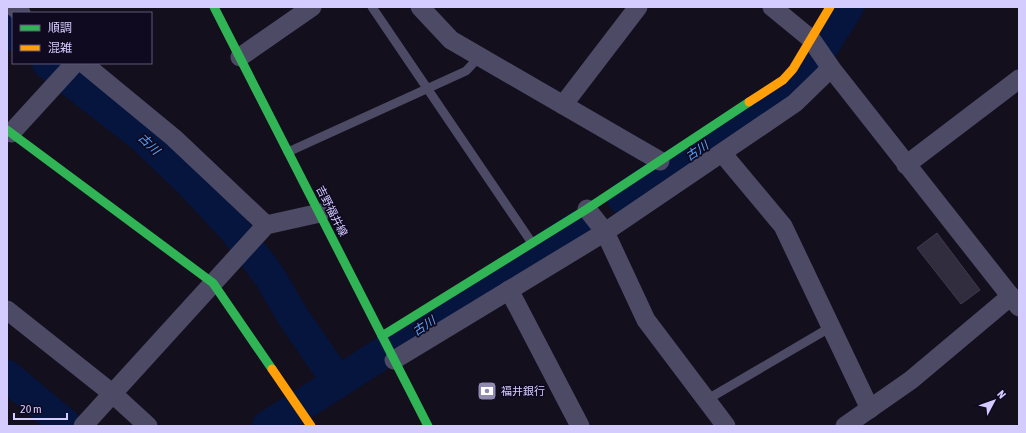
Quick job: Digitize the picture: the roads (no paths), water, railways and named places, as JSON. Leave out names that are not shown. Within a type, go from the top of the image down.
[{"type":"street","name":"吉野福井線","points":[[214,7],[428,426]]},
{"type":"street","points":[[240,57],[312,7]]},
{"type":"street","points":[[420,7],[451,40],[660,161]]},
{"type":"street","points":[[563,105],[638,7]]},
{"type":"street","points":[[772,7],[812,39],[831,68],[1015,302],[911,380],[845,426]]},
{"type":"street","points":[[382,336],[532,244],[783,80],[793,69],[830,7]]},
{"type":"street","points":[[261,230],[174,138],[77,64],[9,132],[213,283],[311,426]]},
{"type":"street","points":[[394,360],[605,232],[795,102],[831,68]]},
{"type":"street","points":[[906,165],[1019,79]]},
{"type":"street","points":[[722,153],[783,226],[870,409]]},
{"type":"street","points":[[586,209],[605,232],[646,320],[708,399],[726,426]]},
{"type":"street","points":[[83,426],[261,230],[320,213]]},
{"type":"street","points":[[509,290],[580,426]]},
{"type":"street","points":[[7,310],[113,394],[148,426]]},
{"type":"lane","points":[[372,7],[532,244]]},
{"type":"lane","points":[[288,152],[466,71],[480,56]]},
{"type":"lane","points":[[708,399],[831,327]]},
{"type":"waterway","name":"古川","points":[[623,198],[796,86],[808,70],[848,7]]},
{"type":"waterway","name":"古川","points":[[7,30],[12,34]]},
{"type":"waterway","name":"古川","points":[[49,64],[141,135],[189,181],[234,229],[270,277],[292,315],[338,382],[579,226]]},
{"type":"waterway","points":[[7,376],[67,426]]},
{"type":"waterway","points":[[268,426],[338,382]]},
{"type":"place","name":"福井銀行","points":[[487,391]]}]
